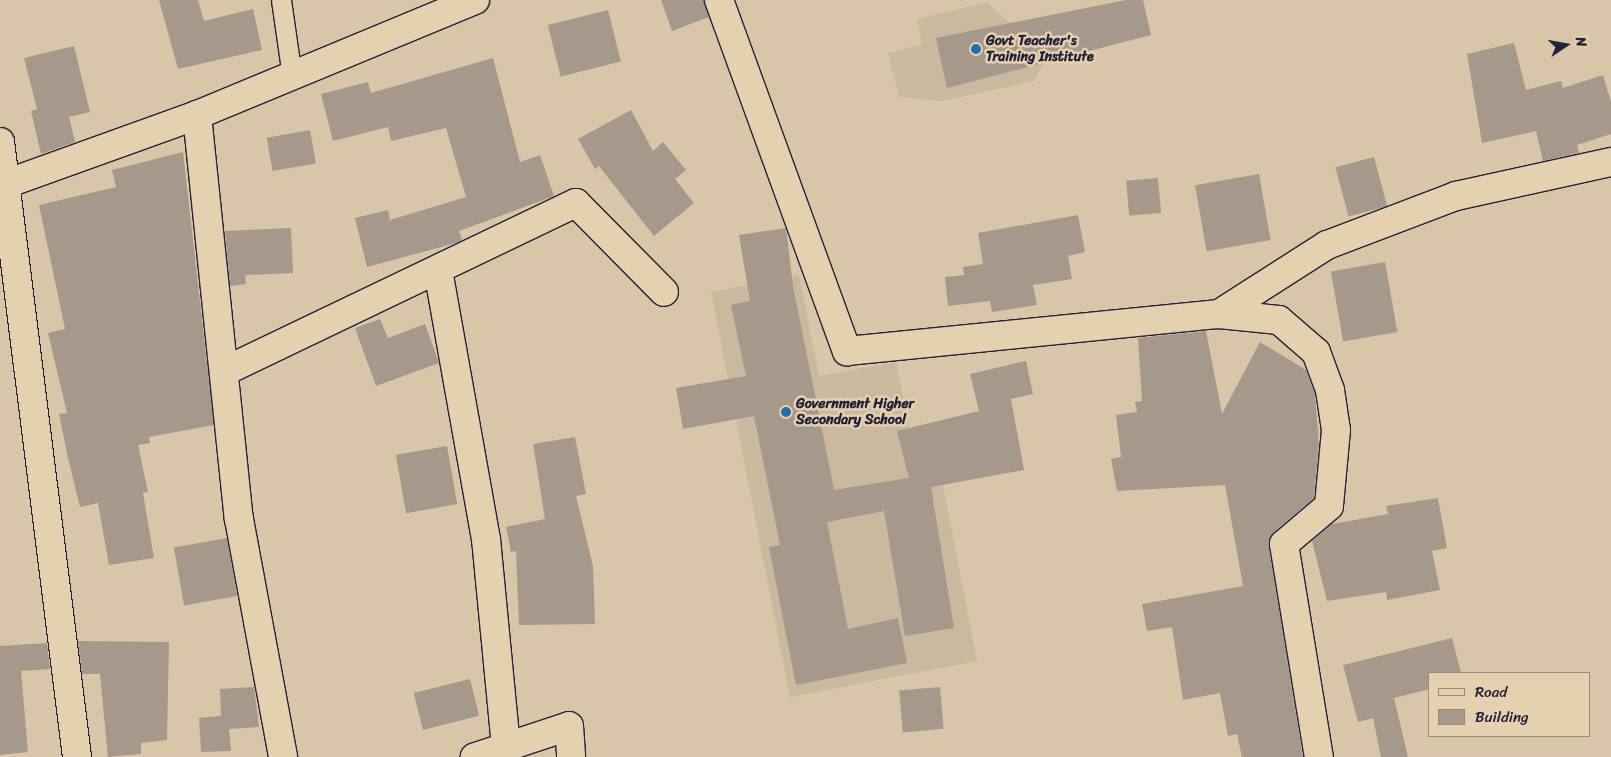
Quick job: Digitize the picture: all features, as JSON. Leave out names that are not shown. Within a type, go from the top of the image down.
[{"type":"street","points":[[3,185],[197,115],[475,0]]},
{"type":"street","points":[[719,0],[847,351],[1219,314],[1279,320],[1316,352],[1330,390],[1336,430],[1329,506],[1284,544],[1319,757]]},
{"type":"street","points":[[197,115],[239,519],[283,757]]},
{"type":"street","points":[[0,142],[3,185],[77,757]]},
{"type":"street","points":[[1219,314],[1327,245],[1456,196],[1611,162]]},
{"type":"street","points":[[225,371],[576,203],[664,292]]},
{"type":"street","points":[[438,270],[486,539],[506,747]]},
{"type":"street","points":[[475,757],[569,726],[571,757]]},
{"type":"lane","points":[[281,0],[292,76]]},
{"type":"shaded area","name":"Govt Teacher's Training Institute","points":[[987,2],[1008,22],[1037,25],[1049,55],[1034,81],[943,101],[899,97],[888,53],[922,45],[917,19]]},
{"type":"shaded area","points":[[799,275],[819,376],[896,362],[917,469],[939,465],[977,661],[790,697],[711,292]]},
{"type":"building","points":[[159,0],[198,0],[204,21],[253,9],[262,50],[178,69]]},
{"type":"building","points":[[661,0],[704,0],[709,17],[672,31]]},
{"type":"building","points":[[1126,0],[1143,0],[1151,35],[947,88],[936,38]]},
{"type":"building","points":[[608,10],[621,61],[561,76],[548,25]]},
{"type":"building","points":[[1514,43],[1526,90],[1561,81],[1563,88],[1603,75],[1611,102],[1611,134],[1577,145],[1579,153],[1543,161],[1536,131],[1482,143],[1467,54]]},
{"type":"building","points":[[74,46],[90,112],[69,117],[75,142],[41,154],[31,111],[37,109],[24,58]]},
{"type":"building","points":[[493,58],[520,162],[540,155],[554,196],[459,231],[462,240],[456,243],[367,267],[355,218],[388,210],[390,220],[466,197],[446,128],[391,141],[388,127],[333,141],[321,94],[368,82],[371,93]]},
{"type":"building","points":[[631,110],[653,151],[663,142],[686,170],[675,179],[694,203],[654,236],[599,166],[595,169],[578,139]]},
{"type":"building","points":[[310,130],[316,163],[273,171],[267,138]]},
{"type":"building","points":[[183,152],[214,425],[149,437],[150,443],[138,445],[148,492],[143,493],[154,558],[109,565],[98,503],[80,507],[59,414],[67,413],[48,333],[65,329],[39,205],[116,187],[112,170]]},
{"type":"building","points":[[1374,157],[1387,206],[1349,217],[1335,167]]},
{"type":"building","points":[[1259,174],[1271,240],[1207,251],[1195,185]]},
{"type":"building","points":[[1158,178],[1161,213],[1129,216],[1126,181]]},
{"type":"building","points":[[1078,215],[1085,252],[1068,256],[1072,279],[1033,285],[1037,305],[992,312],[990,301],[948,306],[945,277],[964,275],[963,267],[983,264],[978,233]]},
{"type":"building","points":[[291,228],[293,273],[245,275],[246,284],[230,286],[225,231]]},
{"type":"building","points":[[786,228],[793,286],[834,490],[909,478],[897,431],[979,411],[970,374],[1026,361],[1033,394],[1011,399],[1024,470],[931,487],[954,628],[905,636],[884,511],[827,522],[848,629],[898,618],[907,663],[796,685],[769,547],[780,545],[754,416],[683,429],[676,388],[746,376],[731,305],[750,301],[739,235]]},
{"type":"building","points":[[1385,262],[1397,332],[1343,341],[1331,272]]},
{"type":"building","points":[[380,319],[388,338],[425,324],[439,363],[376,386],[355,328]]},
{"type":"building","points":[[1206,331],[1222,414],[1260,342],[1306,370],[1315,394],[1319,444],[1314,498],[1274,532],[1269,546],[1303,757],[1242,757],[1237,734],[1228,736],[1220,693],[1183,700],[1172,627],[1147,631],[1142,604],[1243,586],[1225,485],[1117,491],[1111,459],[1121,457],[1116,415],[1137,412],[1135,402],[1142,401],[1138,338]]},
{"type":"building","points":[[575,437],[586,494],[576,496],[593,566],[595,624],[519,625],[516,551],[511,552],[506,527],[545,519],[533,444]]},
{"type":"building","points":[[447,446],[457,504],[406,513],[396,455]]},
{"type":"building","points":[[1438,498],[1447,548],[1432,551],[1440,590],[1387,600],[1386,592],[1327,601],[1312,541],[1332,524],[1388,514],[1386,506]]},
{"type":"building","points":[[227,538],[237,596],[184,605],[174,547]]},
{"type":"building","points":[[1452,638],[1461,672],[1428,672],[1428,690],[1394,698],[1408,757],[1381,757],[1373,718],[1358,722],[1343,665]]},
{"type":"building","points":[[78,641],[169,642],[167,740],[141,743],[141,754],[108,757],[100,674],[82,674]]},
{"type":"building","points":[[47,643],[50,669],[21,671],[28,752],[0,755],[0,646]]},
{"type":"building","points":[[470,679],[479,716],[423,730],[414,693]]},
{"type":"building","points":[[254,687],[259,727],[229,729],[231,751],[201,752],[199,718],[221,716],[220,689]]},
{"type":"building","points":[[940,687],[944,729],[903,732],[899,691]]},
{"type":"place","name":"Govt Teacher's Training Institute","points":[[976,49]]},
{"type":"place","name":"Government Higher Secondary School","points":[[786,412]]}]
